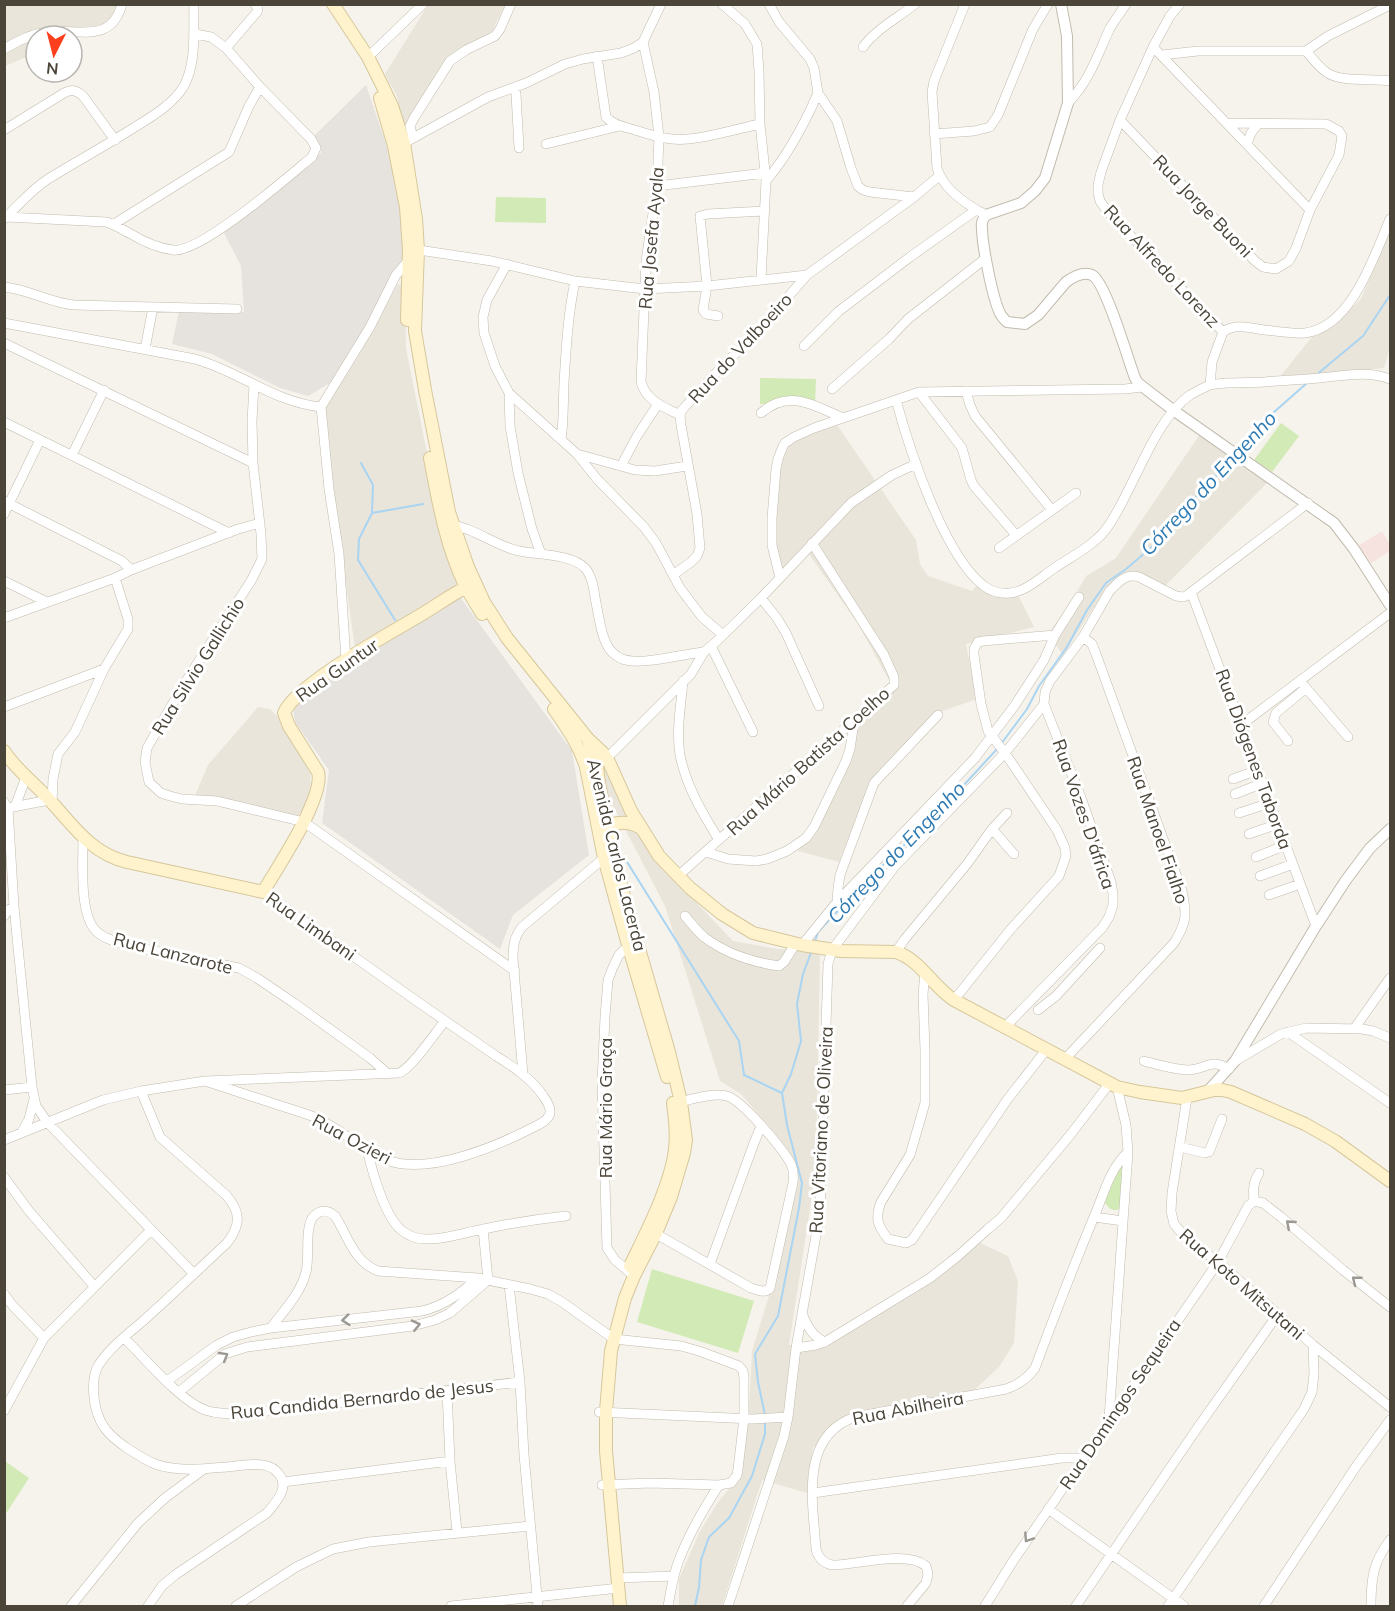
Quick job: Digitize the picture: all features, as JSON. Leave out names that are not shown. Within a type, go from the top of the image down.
[{"type":"main road","name":"Avenida Carlos Lacerda","points":[[323,4],[372,81],[403,142]]},
{"type":"main road","name":"Avenida Carlos Lacerda","points":[[333,4],[368,57],[392,106],[403,142],[415,210],[413,254],[415,331],[449,512],[448,526],[470,585],[504,646],[539,689],[578,746],[594,762],[596,817],[632,942],[669,1052],[677,1103],[685,1126],[684,1153],[671,1197],[630,1274],[625,1298],[610,1337],[609,1373],[602,1412],[606,1484],[620,1606]]},
{"type":"main road","name":"Avenida Carlos Lacerda","points":[[470,585],[484,602],[507,639],[588,739],[611,824],[609,856]]},
{"type":"main road","name":"Rua Guntur","points":[[263,892],[304,822],[317,788],[319,776],[289,726],[284,713],[286,707],[294,698],[346,660],[470,585]]},
{"type":"main road","name":"Rua Limbani","points":[[4,751],[83,838],[99,851],[114,859],[263,892]]},
{"type":"main road","points":[[594,762],[608,768],[614,776],[630,809],[659,856],[712,907],[744,928],[765,936],[829,949],[896,952],[912,959],[939,988],[954,1000],[1113,1085],[1176,1098],[1188,1098],[1218,1089],[1231,1092],[1305,1124],[1335,1141],[1390,1181]]},
{"type":"main road","points":[[611,824],[630,809]]},
{"type":"main road","points":[[596,817],[601,822],[611,824],[625,822],[642,829]]},
{"type":"main road","name":"Avenida Carlos Lacerda","points":[[613,1606],[616,1585]]},
{"type":"street","points":[[4,49],[42,32],[92,33],[99,31],[113,22],[122,4]]},
{"type":"street","points":[[6,218],[24,197],[47,179],[115,140],[169,104],[183,87],[192,60],[195,34],[194,4]]},
{"type":"street","points":[[368,57],[423,4]]},
{"type":"street","points":[[403,142],[414,118],[450,61],[466,50],[495,36],[511,4]]},
{"type":"street","points":[[403,142],[489,97],[515,88],[565,64],[621,53],[634,48],[643,42],[661,4]]},
{"type":"street","points":[[722,4],[745,24],[757,44],[760,124],[765,177],[761,279]]},
{"type":"street","points":[[769,4],[779,22],[810,59],[814,68],[818,93],[837,121],[858,186],[870,192],[914,198]]},
{"type":"street","points":[[863,47],[874,33],[915,4]]},
{"type":"street","points":[[965,4],[934,81],[932,92],[937,168],[939,176],[958,196],[981,212],[983,242],[1000,315],[1007,322],[1025,324],[1049,303],[1066,282],[1076,275],[1092,275],[1105,293],[1135,378],[1142,387],[1334,523],[1343,532],[1390,605]]},
{"type":"street","points":[[934,134],[974,131],[990,127],[998,115],[1033,29],[1048,4]]},
{"type":"street","points":[[804,346],[839,310],[910,257],[981,212],[1021,203],[1040,186],[1045,178],[1068,103],[1067,36],[1061,4]]},
{"type":"street","points":[[1068,103],[1090,75],[1110,28],[1126,4]]},
{"type":"street","name":"Rua Alfredo Lorenz","points":[[1180,4],[1170,16],[1153,47],[1120,120],[1099,179],[1098,193],[1107,211],[1223,332]]},
{"type":"street","points":[[1162,55],[1198,51],[1306,51],[1328,36],[1390,5]]},
{"type":"street","points":[[226,48],[257,12],[257,7]]},
{"type":"street","points":[[6,218],[98,220],[114,224],[147,243],[172,250],[185,249],[241,216],[312,157],[315,154],[315,145],[312,139],[260,87],[226,48],[211,37],[195,34]]},
{"type":"street","name":"Rua Josefa Ayala","points":[[643,42],[651,76],[659,137],[657,186],[646,261],[641,382],[647,394],[658,404],[680,415]]},
{"type":"street","points":[[1153,47],[1310,210]]},
{"type":"street","points":[[1306,51],[1324,71],[1332,76],[1390,81]]},
{"type":"street","points":[[597,56],[606,117],[620,126],[674,140],[760,124]]},
{"type":"street","points":[[114,224],[229,152],[260,87]]},
{"type":"street","points":[[515,88],[519,148]]},
{"type":"street","points":[[4,130],[72,90],[83,96],[115,140]]},
{"type":"street","points":[[657,186],[765,177],[797,137],[818,93]]},
{"type":"street","name":"Rua Jorge Buoni","points":[[1120,120],[1255,261],[1263,267],[1276,269],[1289,261],[1296,248],[1310,210],[1339,154],[1342,136],[1339,131],[1326,124],[1227,123]]},
{"type":"street","points":[[1247,144],[1258,124]]},
{"type":"street","points":[[546,144],[620,126]]},
{"type":"street","name":"Rua do Valboeiro","points":[[673,575],[697,556],[700,548],[697,514],[680,415],[682,410],[760,329],[807,275],[914,198],[939,176]]},
{"type":"street","points":[[718,316],[703,313],[706,286],[700,216],[765,211]]},
{"type":"street","points":[[1210,385],[1212,362],[1223,332],[1234,326],[1305,333],[1327,325],[1343,312],[1359,286],[1390,219]]},
{"type":"street","points":[[346,660],[339,554],[321,407],[370,327],[396,275],[413,254],[492,261],[575,281],[645,289],[706,286],[807,275]]},
{"type":"street","points":[[832,389],[889,339],[908,319],[986,258]]},
{"type":"street","points":[[507,264],[487,300],[484,311],[484,333],[489,351],[508,393],[510,426],[518,473],[532,529],[541,554]]},
{"type":"street","points":[[561,439],[564,422],[564,386],[570,303],[575,281]]},
{"type":"street","points":[[4,287],[67,304],[237,309]]},
{"type":"street","points":[[145,349],[153,307]]},
{"type":"street","points":[[4,323],[145,349],[211,364],[283,399],[321,407]]},
{"type":"street","points":[[4,343],[253,463]]},
{"type":"street","points":[[896,400],[916,464],[959,557],[983,586],[995,592],[1011,594],[1026,588],[1099,538],[1122,505],[1151,446],[1173,410],[1190,396],[1210,385],[1360,374],[1379,375],[1390,379]]},
{"type":"street","name":"Rua Silvio Gallichio","points":[[254,385],[253,463],[262,551],[259,567],[184,684],[147,748],[145,762],[149,782],[161,793],[170,796],[225,803],[304,822],[514,971]]},
{"type":"street","points":[[780,578],[772,545],[776,469],[785,443],[794,437],[919,392],[1142,387]]},
{"type":"street","points":[[72,455],[104,390]]},
{"type":"street","points":[[966,391],[975,416],[1052,510]]},
{"type":"street","points":[[919,392],[962,448],[974,486],[1017,536]]},
{"type":"street","points":[[508,393],[577,454],[597,479],[644,527],[656,543],[680,588],[702,617],[723,635]]},
{"type":"street","points":[[761,413],[770,405],[782,401],[803,401],[843,418]]},
{"type":"street","points":[[621,466],[658,404]]},
{"type":"street","points":[[4,422],[229,532]]},
{"type":"street","points":[[4,514],[7,502],[40,440]]},
{"type":"street","points":[[577,454],[634,470],[655,471],[687,466]]},
{"type":"street","points":[[594,762],[691,674],[707,649],[761,598],[851,503],[892,475],[916,464]]},
{"type":"street","points":[[999,548],[1076,493]]},
{"type":"street","points":[[7,502],[122,561],[131,570]]},
{"type":"street","points":[[829,949],[895,866],[1004,751],[1044,704],[1045,692],[1050,681],[1083,637],[1109,592],[1127,576],[1133,575],[1176,596],[1183,597],[1308,503]]},
{"type":"street","points":[[4,618],[115,578],[229,532],[260,523]]},
{"type":"street","points":[[448,526],[471,531],[515,550],[577,561],[587,570],[592,581],[606,643],[611,651],[624,660],[638,661],[707,649]]},
{"type":"street","name":"Rua Mário Batista Coelho","points":[[678,875],[894,686],[894,677],[884,655],[811,544]]},
{"type":"street","points":[[9,806],[50,801],[58,754],[75,732],[104,669],[125,635],[129,624],[115,578]]},
{"type":"street","points":[[4,581],[48,602]]},
{"type":"street","name":"Rua Diógenes Taborda","points":[[1191,592],[1316,926]]},
{"type":"street","points":[[685,916],[703,936],[727,951],[759,963],[778,966],[784,962],[837,902],[993,737],[1044,660],[1055,635],[1079,597]]},
{"type":"street","points":[[761,598],[786,633],[819,706]]},
{"type":"street","points":[[1288,741],[1273,722],[1276,713],[1303,685],[1390,613]]},
{"type":"street","points":[[954,1000],[1059,876],[1065,860],[1065,848],[1057,830],[986,725],[974,655],[977,644],[983,641],[1055,635]]},
{"type":"street","name":"Rua Manoel Fialho","points":[[1065,1059],[1174,943],[1186,918],[1182,891],[1096,654],[1092,644],[1083,637]]},
{"type":"street","points":[[707,649],[753,732]]},
{"type":"street","points":[[4,707],[104,669]]},
{"type":"street","points":[[683,681],[679,728],[680,755],[693,793],[719,840]]},
{"type":"street","points":[[1241,725],[1303,685]]},
{"type":"street","points":[[1303,685],[1348,737]]},
{"type":"street","name":"Rua Vozes D'áfrica","points":[[1005,1027],[1102,928],[1111,912],[1113,900],[1111,882],[1105,864],[1044,704]]},
{"type":"street","points":[[837,902],[840,875],[874,783],[938,715]]},
{"type":"street","points":[[706,852],[728,860],[756,861],[787,850],[806,838],[814,827],[846,761],[854,722]]},
{"type":"street","points":[[1233,778],[1258,770]]},
{"type":"street","points":[[26,777],[9,806],[14,907],[34,1099],[48,1123],[194,1274]]},
{"type":"street","points":[[1235,794],[1263,783]]},
{"type":"street","points":[[1239,813],[1270,803]]},
{"type":"street","points":[[896,952],[1007,813]]},
{"type":"street","points":[[1249,834],[1278,824]]},
{"type":"street","points":[[992,829],[1014,854]]},
{"type":"street","points":[[1208,1091],[1232,1065],[1346,880],[1370,848],[1390,829]]},
{"type":"street","name":"Rua Lanzarote","points":[[83,838],[84,901],[90,924],[97,932],[130,946],[238,968],[294,1003],[387,1073]]},
{"type":"street","points":[[1256,856],[1286,846]]},
{"type":"street","points":[[523,1074],[514,971],[515,938],[522,927],[609,856]]},
{"type":"street","points":[[1260,876],[1293,864]]},
{"type":"street","points":[[1269,895],[1300,884]]},
{"type":"street","name":"Rua Limbani","points":[[263,892],[523,1074]]},
{"type":"street","points":[[4,916],[14,907]]},
{"type":"street","name":"Rua Mário Graça","points":[[630,1274],[610,1254],[608,1248],[602,1083],[604,1017],[608,980],[619,955],[632,942]]},
{"type":"street","points":[[1038,1010],[1056,996],[1100,948]]},
{"type":"street","name":"Rua Vitoriano de Oliveira","points":[[728,1606],[784,1436],[796,1348],[820,1213],[829,949]]},
{"type":"street","points":[[926,973],[923,994],[925,1102],[910,1155],[879,1208],[877,1222],[890,1240],[906,1243],[912,1240],[1007,1100],[1046,1050]]},
{"type":"street","points":[[1354,1029],[1390,978]]},
{"type":"street","points":[[1043,988],[1056,996]]},
{"type":"street","points":[[4,1140],[103,1100],[141,1091],[205,1081],[397,1074],[403,1072],[445,1021]]},
{"type":"street","points":[[1144,1061],[1174,1069],[1200,1069],[1212,1064],[1232,1065],[1281,1034],[1314,1028],[1373,1031],[1390,1038]]},
{"type":"street","points":[[1288,1032],[1390,1103]]},
{"type":"street","name":"Rua Ozieri","points":[[205,1081],[312,1116],[329,1124],[367,1149],[394,1162],[432,1164],[496,1145],[548,1119],[550,1111],[544,1096],[523,1074]]},
{"type":"street","points":[[1108,1420],[1128,1152],[1126,1125],[1113,1085]]},
{"type":"street","points":[[796,1348],[825,1342],[930,1278],[958,1256],[1000,1218],[1113,1085]]},
{"type":"street","points":[[4,1090],[32,1087]]},
{"type":"street","points":[[141,1091],[158,1135],[233,1203],[236,1210],[237,1228],[227,1243],[124,1338],[99,1365],[96,1372],[94,1397],[100,1422],[114,1439],[156,1465],[205,1469],[256,1464],[274,1469],[284,1482],[279,1500],[267,1513],[175,1575],[162,1586],[148,1606]]},
{"type":"street","points":[[652,1231],[751,1288],[764,1291],[770,1288],[793,1183],[793,1172],[786,1157],[761,1126],[738,1102],[728,1096],[715,1095],[677,1103]]},
{"type":"street","name":"Rua Koto Mitsutani","points":[[1171,1603],[1304,1409],[1312,1392],[1314,1374],[1313,1345],[1218,1262],[1185,1237],[1172,1219],[1172,1193],[1188,1098]]},
{"type":"street","points":[[22,1132],[34,1099]]},
{"type":"street","points":[[1180,1147],[1209,1152],[1222,1119]]},
{"type":"street","points":[[710,1264],[761,1126]]},
{"type":"street","points":[[367,1149],[381,1196],[393,1221],[408,1234],[424,1239],[437,1239],[522,1221],[566,1216]]},
{"type":"street","name":"Rua Abilheira","points":[[907,1606],[926,1583],[928,1574],[926,1566],[921,1562],[902,1558],[839,1565],[827,1564],[818,1556],[813,1493],[816,1461],[823,1439],[840,1423],[855,1417],[1006,1389],[1017,1385],[1029,1376],[1035,1368],[1070,1274],[1118,1162],[1128,1152]]},
{"type":"street","points":[[1259,1173],[1253,1187],[1254,1201],[1263,1203],[1281,1217],[1390,1307]]},
{"type":"street","points":[[4,1177],[29,1211],[94,1286]]},
{"type":"street","name":"Rua Domingos Sequeira","points":[[985,1606],[1108,1420],[1218,1262],[1248,1206],[1254,1201]]},
{"type":"street","points":[[271,1328],[302,1284],[308,1260],[309,1226],[314,1216],[320,1212],[330,1212],[335,1216],[356,1254],[363,1263],[372,1268],[386,1272],[454,1275],[530,1289],[548,1294],[580,1314],[610,1337],[681,1346],[739,1366],[745,1384],[748,1419],[737,1475],[731,1483],[719,1485],[606,1484]]},
{"type":"street","points":[[1094,1217],[1124,1221]]},
{"type":"street","points":[[179,1392],[231,1351],[412,1326],[450,1313],[483,1279],[483,1229]]},
{"type":"street","points":[[4,1411],[44,1338],[152,1230]]},
{"type":"street","points":[[167,1381],[217,1345],[233,1337],[271,1328],[422,1311],[443,1304],[483,1279]]},
{"type":"street","points":[[509,1285],[520,1382],[537,1602]]},
{"type":"street","points":[[4,1294],[44,1338]]},
{"type":"street","points":[[802,1313],[812,1333],[825,1342]]},
{"type":"street","points":[[1076,1606],[1278,1314]]},
{"type":"street","name":"Rua Candida Bernardo de Jesus","points":[[124,1338],[190,1402],[206,1410],[222,1414],[243,1414],[520,1382]]},
{"type":"street","points":[[1313,1345],[1390,1407]]},
{"type":"street","points":[[447,1391],[450,1461],[457,1532]]},
{"type":"street","points":[[602,1412],[748,1419],[788,1417]]},
{"type":"street","points":[[1264,1606],[1355,1468],[1390,1420]]},
{"type":"street","points":[[813,1493],[1062,1458],[1083,1458]]},
{"type":"street","points":[[284,1482],[450,1461]]},
{"type":"street","points":[[71,1606],[138,1523],[165,1498],[205,1469]]},
{"type":"street","points":[[668,1606],[679,1559],[693,1529],[719,1485]]},
{"type":"street","points":[[1048,1509],[1111,1554],[1171,1603],[1184,1606]]},
{"type":"street","points":[[236,1606],[296,1567],[333,1550],[369,1542],[530,1526]]},
{"type":"street","points":[[1371,1606],[1372,1576],[1376,1562],[1380,1552],[1390,1540]]},
{"type":"street","points":[[451,1606],[537,1602],[616,1585],[674,1576]]},
{"type":"shaded area","points":[[5,5],[119,5],[110,22],[84,33],[84,24],[24,24],[24,58],[5,66]]},
{"type":"shaded area","points":[[428,5],[505,5],[491,33],[444,61],[410,120],[404,139],[397,96],[385,74]]},
{"type":"shaded area","points":[[366,85],[393,165],[402,227],[402,264],[335,380],[308,396],[280,388],[212,354],[172,344],[179,311],[244,312],[241,266],[223,231],[321,153],[321,147],[313,137]]},
{"type":"shaded area","points":[[1390,229],[1390,347],[1384,368],[1278,379],[1311,338],[1331,327],[1361,299]]},
{"type":"shaded area","points":[[398,284],[405,287],[406,348],[441,523],[461,583],[355,649],[335,513],[325,409]]},
{"type":"shaded area","points":[[835,422],[916,540],[920,564],[928,576],[972,591],[976,586],[999,594],[1019,597],[1034,627],[966,644],[977,699],[934,714],[878,774],[863,799],[839,862],[798,851],[809,838],[860,723],[891,684],[858,624],[809,554],[781,572],[777,558],[775,517],[778,459],[795,439]]},
{"type":"shaded area","points":[[1200,434],[1268,482],[1159,592],[1125,574],[1107,587],[1063,655],[1048,634],[1086,576],[1116,558]]},
{"type":"shaded area","points":[[1382,531],[1390,545],[1390,551],[1371,563],[1358,546]]},
{"type":"shaded area","points":[[460,597],[572,751],[589,855],[513,915],[500,949],[322,823],[329,770],[295,722],[293,707],[311,687]]},
{"type":"shaded area","points":[[258,707],[270,709],[279,718],[310,773],[311,796],[298,816],[194,798],[208,765]]},
{"type":"shaded area","points":[[595,763],[605,770],[636,833],[671,876],[733,941],[778,949],[820,949],[816,1170],[789,1345],[820,1344],[944,1271],[980,1243],[1008,1256],[1018,1281],[1014,1343],[999,1367],[969,1395],[840,1423],[813,1448],[807,1493],[762,1480],[722,1606],[679,1606],[679,1579],[699,1533],[718,1502],[740,1476],[749,1407],[752,1351],[775,1276],[797,1170],[779,1138],[741,1094],[720,1081],[665,906],[599,779]]},
{"type":"green space","points":[[496,197],[546,198],[546,223],[495,222]]},
{"type":"green space","points":[[760,378],[816,379],[815,405],[760,404]]},
{"type":"green space","points":[[1281,423],[1299,436],[1272,472],[1254,460]]},
{"type":"green space","points":[[1122,1160],[1124,1160],[1122,1208],[1114,1210],[1105,1203]]},
{"type":"green space","points":[[652,1269],[754,1301],[738,1353],[637,1322]]},
{"type":"green space","points":[[5,1461],[29,1478],[5,1515]]},
{"type":"waterway","name":"Córrego do Engenho","points":[[1315,376],[1363,336],[1390,295]]},
{"type":"waterway","name":"Córrego do Engenho","points":[[1238,450],[1257,427],[1307,383]]},
{"type":"waterway","name":"Córrego do Engenho","points":[[1001,744],[1027,709],[1039,686],[1067,647],[1087,610],[1106,583],[1160,540],[1177,512],[1204,490],[1232,457]]},
{"type":"waterway","points":[[361,463],[373,485],[372,513]]},
{"type":"waterway","points":[[395,620],[358,560],[359,539],[372,513],[423,504]]},
{"type":"waterway","name":"Córrego do Engenho","points":[[815,941],[818,932],[860,887],[938,813],[998,748]]},
{"type":"waterway","points":[[627,862],[739,1041],[744,1075],[782,1093]]},
{"type":"waterway","name":"Córrego do Engenho","points":[[765,1415],[755,1354],[778,1316],[799,1208],[802,1183],[787,1125],[782,1093],[791,1074],[801,1041],[797,1004],[803,974],[812,950]]},
{"type":"waterway","name":"Córrego do Engenho","points":[[695,1606],[701,1560],[709,1537],[729,1518],[752,1476],[765,1434],[765,1421]]}]
